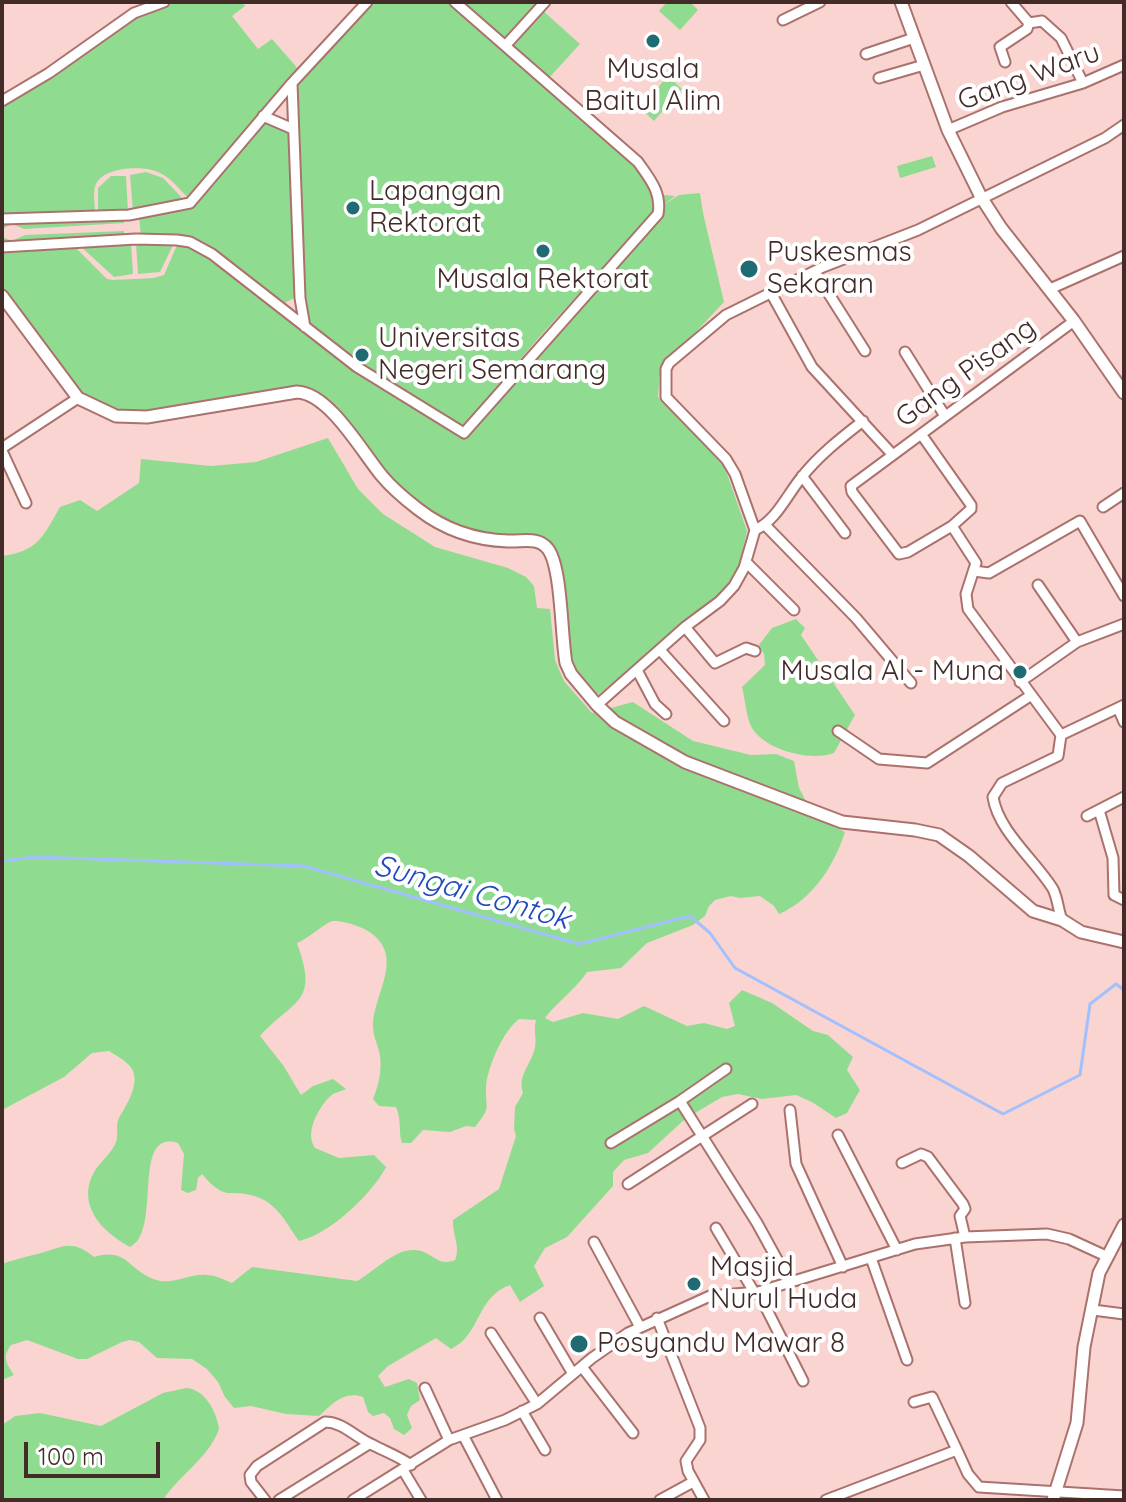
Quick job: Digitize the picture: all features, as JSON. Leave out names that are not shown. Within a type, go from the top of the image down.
[{"type":"main road","points":[[901,2],[948,130],[981,197],[1001,228],[1123,388]]},
{"type":"main road","points":[[2,296],[78,398],[116,416],[147,417],[297,392],[313,395],[336,417],[383,477],[423,513],[463,534],[488,540],[538,540],[548,549],[555,566],[566,663],[571,674],[597,705],[625,729],[685,762],[842,822],[939,835],[969,856],[1033,911],[1062,920],[1081,932],[1124,942]]},
{"type":"main road","points":[[1055,1496],[1077,1423],[1084,1347],[1099,1273],[1124,1225]]},
{"type":"street","points":[[2,101],[49,73],[134,13],[164,2]]},
{"type":"street","points":[[2,219],[129,215],[183,206],[199,196],[263,116],[367,2]]},
{"type":"street","points":[[2,247],[136,239],[183,241],[212,254],[357,367],[464,433],[658,214],[656,187],[638,162],[455,2]]},
{"type":"street","points":[[505,46],[545,2]]},
{"type":"street","points":[[783,20],[820,2]]},
{"type":"street","points":[[1011,2],[1029,23]]},
{"type":"street","points":[[1029,23],[1042,21],[1058,33],[1083,83]]},
{"type":"street","points":[[1005,62],[1000,47],[1027,29],[1029,23]]},
{"type":"street","points":[[866,54],[914,38]]},
{"type":"street","points":[[879,78],[924,65]]},
{"type":"street","name":"Gang Waru","points":[[948,130],[1002,107],[1083,83],[1124,65]]},
{"type":"street","points":[[292,83],[300,298],[305,327]]},
{"type":"street","points":[[263,116],[293,129]]},
{"type":"street","points":[[597,705],[727,594],[740,578],[755,530],[732,467],[667,399],[664,391],[669,363],[726,315],[815,272],[918,230],[1105,138],[1124,125]]},
{"type":"street","points":[[1050,289],[1124,256]]},
{"type":"street","points":[[815,272],[865,351]]},
{"type":"street","name":"Gang Pisang","points":[[771,293],[812,367],[892,454],[1074,321]]},
{"type":"street","points":[[279,307],[300,298]]},
{"type":"street","points":[[905,352],[945,416]]},
{"type":"street","points":[[26,503],[2,450],[78,398]]},
{"type":"street","points":[[755,530],[765,525],[802,476],[829,448],[863,421]]},
{"type":"street","points":[[892,454],[851,486],[899,554],[908,552],[952,526],[971,505],[921,434]]},
{"type":"street","points":[[802,476],[845,533]]},
{"type":"street","points":[[1103,507],[1124,493]]},
{"type":"street","points":[[974,571],[989,573],[1080,521],[1124,596]]},
{"type":"street","points":[[765,525],[856,618],[911,683]]},
{"type":"street","points":[[952,526],[975,558],[966,594],[968,609],[1061,735],[1058,756],[1006,780],[993,797],[994,805],[1014,839],[1053,890],[1062,920]]},
{"type":"street","points":[[746,562],[794,610]]},
{"type":"street","points":[[1038,585],[1077,642]]},
{"type":"street","points":[[1020,682],[1077,642],[1124,624]]},
{"type":"street","points":[[685,627],[715,663],[746,648],[755,651]]},
{"type":"street","points":[[660,650],[724,721]]},
{"type":"street","points":[[637,670],[655,704],[666,714]]},
{"type":"street","points":[[838,731],[879,759],[927,763],[1030,696]]},
{"type":"street","points":[[1061,735],[1121,706],[1124,722]]},
{"type":"street","points":[[1087,816],[1124,797]]},
{"type":"street","points":[[1099,810],[1113,858],[1114,895],[1124,900]]},
{"type":"street","points":[[611,1143],[726,1069]]},
{"type":"street","points":[[680,1101],[757,1223],[790,1283]]},
{"type":"street","points":[[628,1184],[752,1104]]},
{"type":"street","points":[[790,1110],[796,1164],[843,1267]]},
{"type":"street","points":[[838,1135],[897,1250]]},
{"type":"street","points":[[902,1163],[921,1154],[928,1157],[963,1204],[965,1209],[960,1216],[960,1238],[965,1303]]},
{"type":"street","points":[[716,1228],[756,1292],[803,1381]]},
{"type":"street","points":[[353,1500],[449,1440],[537,1404],[617,1340],[657,1318],[710,1296],[756,1292],[897,1250],[960,1238],[1047,1234],[1069,1239],[1106,1256]]},
{"type":"street","points":[[594,1242],[640,1327]]},
{"type":"street","points":[[871,1258],[907,1360]]},
{"type":"street","points":[[1093,1310],[1124,1314]]},
{"type":"street","points":[[540,1318],[578,1371],[633,1433]]},
{"type":"street","points":[[657,1318],[700,1428],[700,1440],[686,1461],[693,1482],[704,1500]]},
{"type":"street","points":[[491,1333],[537,1404]]},
{"type":"street","points":[[425,1388],[449,1440]]},
{"type":"street","points":[[914,1402],[932,1397],[968,1474],[979,1487],[1055,1496],[1124,1496]]},
{"type":"street","points":[[522,1411],[545,1450]]},
{"type":"street","points":[[265,1500],[251,1482],[250,1475],[257,1466],[325,1422],[345,1428],[369,1444],[392,1453],[407,1467],[421,1500]]},
{"type":"street","points":[[463,1435],[497,1500]]},
{"type":"street","points":[[279,1500],[369,1444]]},
{"type":"street","points":[[826,1500],[957,1450]]},
{"type":"street","points":[[660,1500],[693,1482]]},
{"type":"green space","points":[[177,2],[242,2],[245,6],[232,16],[258,49],[272,39],[300,71],[190,200],[162,174],[136,168],[114,171],[99,180],[94,190],[95,212],[2,217],[2,103],[140,15]]},
{"type":"green space","points":[[370,2],[452,2],[637,165],[653,187],[655,211],[541,335],[462,428],[358,365],[307,327],[302,298],[294,84]]},
{"type":"green space","points":[[462,2],[542,2],[505,42]]},
{"type":"green space","points":[[667,2],[690,2],[698,10],[680,30],[659,11]]},
{"type":"green space","points":[[541,9],[580,44],[548,79],[509,45]]},
{"type":"green space","points":[[668,76],[682,89],[654,121],[640,108]]},
{"type":"green space","points":[[264,120],[290,130],[298,296],[279,306],[211,251],[141,236],[139,217],[180,210],[202,198]]},
{"type":"green space","points":[[932,156],[936,167],[900,178],[897,166]]},
{"type":"green space","points":[[146,172],[163,178],[186,202],[133,211],[130,175]]},
{"type":"green space","points":[[111,176],[126,176],[128,212],[98,212],[98,188]]},
{"type":"green space","points":[[658,190],[664,195],[675,196],[665,204],[679,195],[700,193],[724,302],[660,370],[658,397],[724,465],[747,531],[739,566],[720,596],[594,698],[568,663],[546,542],[472,533],[430,514],[394,484],[313,392],[136,414],[81,395],[2,291],[2,250],[72,244],[107,279],[113,280],[164,275],[178,243],[210,256],[357,370],[464,436],[660,215],[665,205],[661,209]]},
{"type":"green space","points":[[124,218],[124,223],[24,229],[12,224],[2,229],[2,222]]},
{"type":"green space","points":[[124,231],[124,236],[2,244],[2,237],[12,241],[25,235]]},
{"type":"green space","points":[[131,243],[133,274],[114,277],[78,244]]},
{"type":"green space","points":[[136,243],[174,243],[160,272],[138,274]]},
{"type":"green space","points":[[328,438],[358,489],[383,514],[435,547],[508,568],[526,577],[534,586],[537,608],[550,609],[555,660],[564,681],[592,713],[633,702],[693,741],[751,755],[776,754],[794,761],[799,788],[814,816],[845,832],[828,869],[811,891],[791,908],[779,914],[760,896],[731,896],[715,900],[705,916],[693,925],[647,943],[621,968],[587,972],[545,1018],[553,1022],[583,1013],[618,1019],[644,1006],[687,1026],[704,1023],[727,1029],[735,1026],[729,1003],[742,990],[772,1003],[813,1031],[828,1035],[853,1057],[847,1070],[860,1090],[847,1113],[836,1118],[796,1095],[762,1099],[738,1094],[722,1097],[685,1119],[648,1153],[624,1160],[613,1172],[613,1186],[567,1237],[545,1248],[534,1266],[544,1286],[520,1302],[510,1285],[491,1298],[461,1343],[451,1349],[436,1338],[388,1366],[378,1376],[385,1387],[409,1379],[417,1383],[420,1400],[411,1406],[407,1415],[412,1428],[404,1435],[394,1429],[390,1418],[384,1413],[373,1416],[368,1412],[363,1397],[356,1395],[339,1399],[319,1416],[286,1414],[251,1406],[234,1408],[207,1369],[192,1359],[157,1358],[139,1342],[130,1340],[87,1359],[78,1359],[27,1340],[11,1345],[6,1360],[14,1375],[2,1380],[2,1264],[71,1246],[94,1257],[121,1257],[146,1276],[163,1281],[207,1275],[232,1283],[252,1267],[357,1281],[391,1257],[406,1251],[419,1250],[443,1262],[455,1260],[457,1250],[453,1220],[499,1189],[516,1136],[515,1107],[523,1093],[523,1075],[535,1047],[536,1020],[519,1019],[502,1040],[487,1078],[486,1111],[475,1127],[466,1126],[450,1132],[423,1130],[411,1143],[402,1143],[396,1107],[379,1106],[373,1099],[381,1063],[374,1036],[374,1014],[385,976],[385,952],[368,931],[341,921],[330,922],[297,943],[303,963],[304,989],[293,1006],[260,1036],[301,1095],[313,1086],[333,1079],[346,1089],[333,1094],[318,1112],[311,1135],[315,1148],[339,1158],[374,1155],[386,1167],[349,1212],[324,1230],[299,1241],[274,1207],[252,1195],[225,1192],[202,1174],[196,1190],[188,1193],[181,1190],[184,1154],[178,1143],[164,1143],[155,1151],[150,1165],[145,1222],[140,1237],[130,1247],[110,1234],[90,1206],[89,1184],[116,1142],[118,1121],[131,1096],[134,1077],[129,1065],[109,1051],[92,1053],[64,1077],[2,1110],[2,556],[24,550],[38,541],[60,507],[80,500],[97,511],[139,483],[141,459],[211,466],[256,462]]},
{"type":"green space","points":[[796,619],[805,628],[801,635],[855,715],[834,753],[813,756],[788,752],[765,741],[750,724],[742,687],[765,665],[759,645],[772,628]]},
{"type":"green space","points":[[186,1388],[199,1392],[209,1402],[219,1429],[201,1458],[163,1500],[2,1500],[2,1425],[15,1416],[40,1413],[101,1426],[163,1393]]},
{"type":"waterway","name":"Sungai Contok","points":[[2,861],[34,857],[304,866],[579,944],[690,916],[710,933],[735,968],[1003,1114],[1080,1075],[1090,1004],[1116,984],[1124,990]]},
{"type":"place","name":"Musala Baitul Alim","points":[[653,41]]},
{"type":"place","name":"Lapangan Rektorat","points":[[353,208]]},
{"type":"place","name":"Musala Rektorat","points":[[543,251]]},
{"type":"place","name":"Puskesmas Sekaran","points":[[749,269]]},
{"type":"place","name":"Universitas Negeri Semarang","points":[[362,355]]},
{"type":"place","name":"Musala Al - Muna","points":[[1020,672]]},
{"type":"place","name":"Masjid Nurul Huda","points":[[694,1284]]},
{"type":"place","name":"Posyandu Mawar 8","points":[[579,1344]]}]
